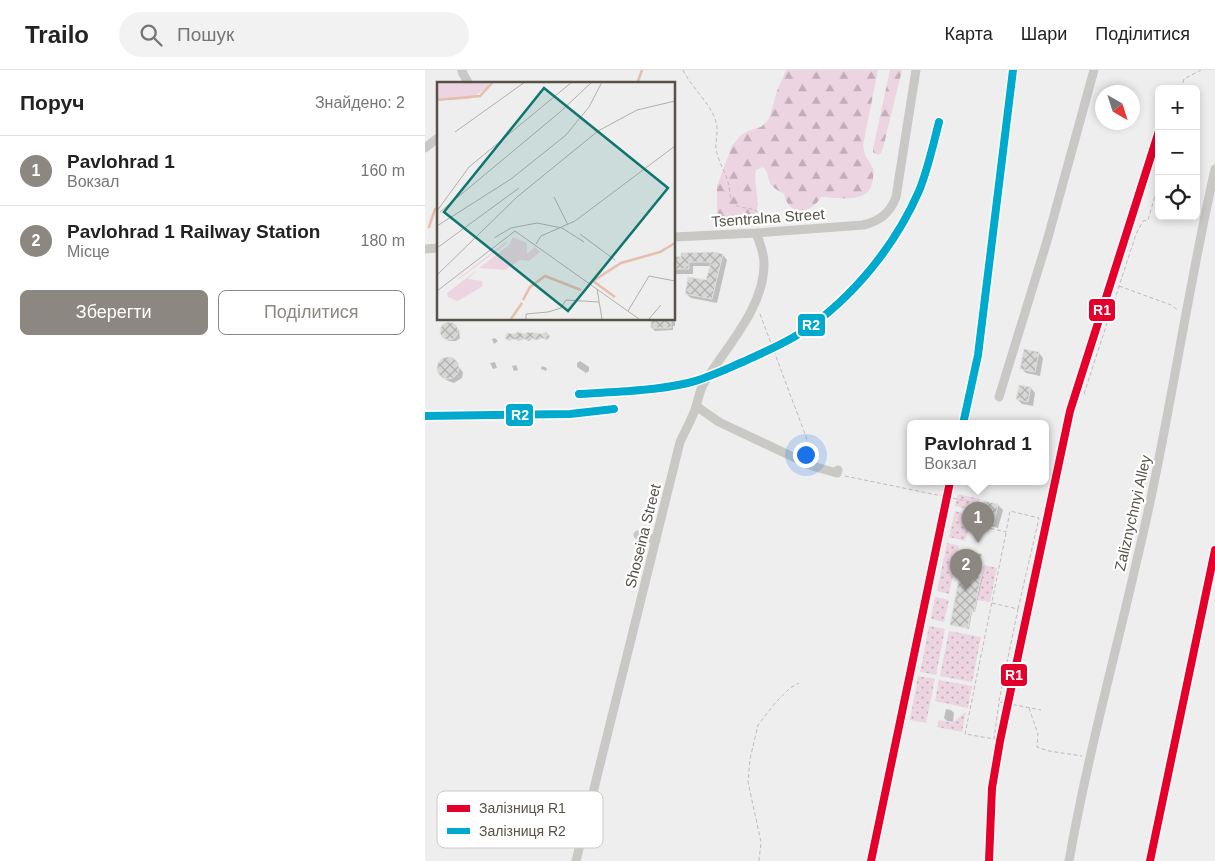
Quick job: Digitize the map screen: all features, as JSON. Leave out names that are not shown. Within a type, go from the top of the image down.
[{"type":"street","points":[[462,70],[468,82]]},
{"type":"street","name":"Tsentralna Street","points":[[675,237],[863,225],[883,218],[892,206],[896,196],[916,70]]},
{"type":"street","points":[[999,397],[1047,241],[1094,70]]},
{"type":"street","points":[[425,148],[437,139]]},
{"type":"street","name":"Zaliznychnyi Alley","points":[[1069,861],[1090,758],[1153,490],[1185,316],[1215,169]]},
{"type":"street","name":"Shoseina Street","points":[[593,791],[680,442],[702,388],[734,341],[755,300],[763,277],[764,262],[757,233]]},
{"type":"street","points":[[696,406],[719,422],[818,468],[837,472]]},
{"type":"street","points":[[638,535],[656,540]]},
{"type":"street","name":"Shoseina Street","points":[[576,861],[579,848]]},
{"type":"path","points":[[683,70],[716,120],[718,134],[716,147],[727,177],[730,197],[733,203],[759,212],[761,218],[757,233]]},
{"type":"path","points":[[1182,85],[1184,78],[1201,70]]},
{"type":"path","points":[[1084,394],[1135,234],[1143,221],[1148,220],[1155,196]]},
{"type":"path","points":[[1119,285],[1171,305],[1185,316]]},
{"type":"path","points":[[755,300],[818,468]]},
{"type":"path","points":[[837,472],[859,480],[981,504],[976,525],[1006,532]]},
{"type":"path","points":[[1010,511],[1039,518],[1018,609],[993,739],[965,734],[1006,532],[1010,511]]},
{"type":"path","points":[[992,602],[1018,609]]},
{"type":"path","points":[[759,861],[761,842],[748,782],[750,759],[758,725],[776,702],[799,682]]},
{"type":"path","points":[[999,702],[1041,710]]},
{"type":"path","points":[[1029,708],[1038,734],[1037,746],[1049,751],[1090,758]]},
{"type":"green space","points":[[786,70],[878,70],[863,145],[865,155],[874,170],[871,187],[862,196],[855,198],[821,197],[811,207],[800,211],[790,207],[784,194],[771,185],[763,167],[756,170],[757,209],[755,215],[751,221],[744,225],[728,227],[717,212],[717,186],[732,146],[740,136],[761,127],[769,119],[777,91]]},
{"type":"green space","points":[[890,70],[902,70],[883,148],[878,155],[873,152],[873,149]]},
{"type":"green space","points":[[958,494],[980,499],[977,511],[955,506]]},
{"type":"green space","points":[[955,511],[972,516],[965,541],[949,537]]},
{"type":"green space","points":[[947,543],[959,546],[949,594],[937,591]]},
{"type":"green space","points":[[984,565],[997,568],[990,602],[977,600]]},
{"type":"green space","points":[[935,597],[949,600],[944,622],[931,619]]},
{"type":"green space","points":[[929,626],[945,629],[936,675],[920,672]]},
{"type":"green space","points":[[949,631],[981,637],[972,682],[940,676]]},
{"type":"green space","points":[[918,676],[935,679],[926,723],[910,720]]},
{"type":"green space","points":[[939,680],[972,686],[968,708],[935,701]]},
{"type":"green space","points":[[966,712],[962,732],[937,727],[939,720],[952,723]]},
{"type":"building","points":[[713,252],[723,254],[712,299],[685,294],[688,277],[706,280],[711,262],[689,262],[689,269],[675,269],[675,256],[681,257],[681,253]]},
{"type":"building","points":[[651,320],[671,320],[671,328],[651,328]]},
{"type":"building","points":[[449,322],[455,325],[458,331],[455,337],[449,340],[443,337],[440,331],[443,325]]},
{"type":"building","points":[[518,332],[542,334],[546,332],[550,336],[548,339],[540,338],[537,340],[522,338],[509,341],[505,338],[507,333],[514,334]]},
{"type":"building","points":[[1024,349],[1039,352],[1035,372],[1020,369]]},
{"type":"building","points":[[448,357],[456,360],[459,368],[456,376],[448,379],[440,376],[437,368],[440,360]]},
{"type":"building","points":[[1019,385],[1031,387],[1028,402],[1016,399]]},
{"type":"building","points":[[984,501],[998,504],[994,524],[979,520]]},
{"type":"building","points":[[968,551],[982,554],[978,576],[981,577],[974,612],[971,611],[968,628],[950,625],[960,573],[964,574]]},
{"type":"waterway","points":[[638,82],[642,70]]},
{"type":"waterway","points":[[429,227],[435,209]]},
{"type":"rail line","name":"R2","points":[[964,420],[978,355],[1013,70]]},
{"type":"rail line","name":"R2","points":[[579,394],[675,386],[695,381],[781,344],[820,319],[855,287],[898,232],[922,183],[939,122]]},
{"type":"rail line","name":"R1","points":[[989,861],[992,788],[1000,741],[1070,411],[1155,144]]},
{"type":"rail line","name":"R2","points":[[425,416],[570,414],[614,409]]},
{"type":"rail line","name":"R1","points":[[871,861],[949,485]]},
{"type":"rail line","name":"R1","points":[[1150,861],[1215,550]]},
{"type":"place","name":"Pavlohrad 1","points":[[978,543]]},
{"type":"place","name":"Pavlohrad 1 Railway Station","points":[[966,590]]}]
